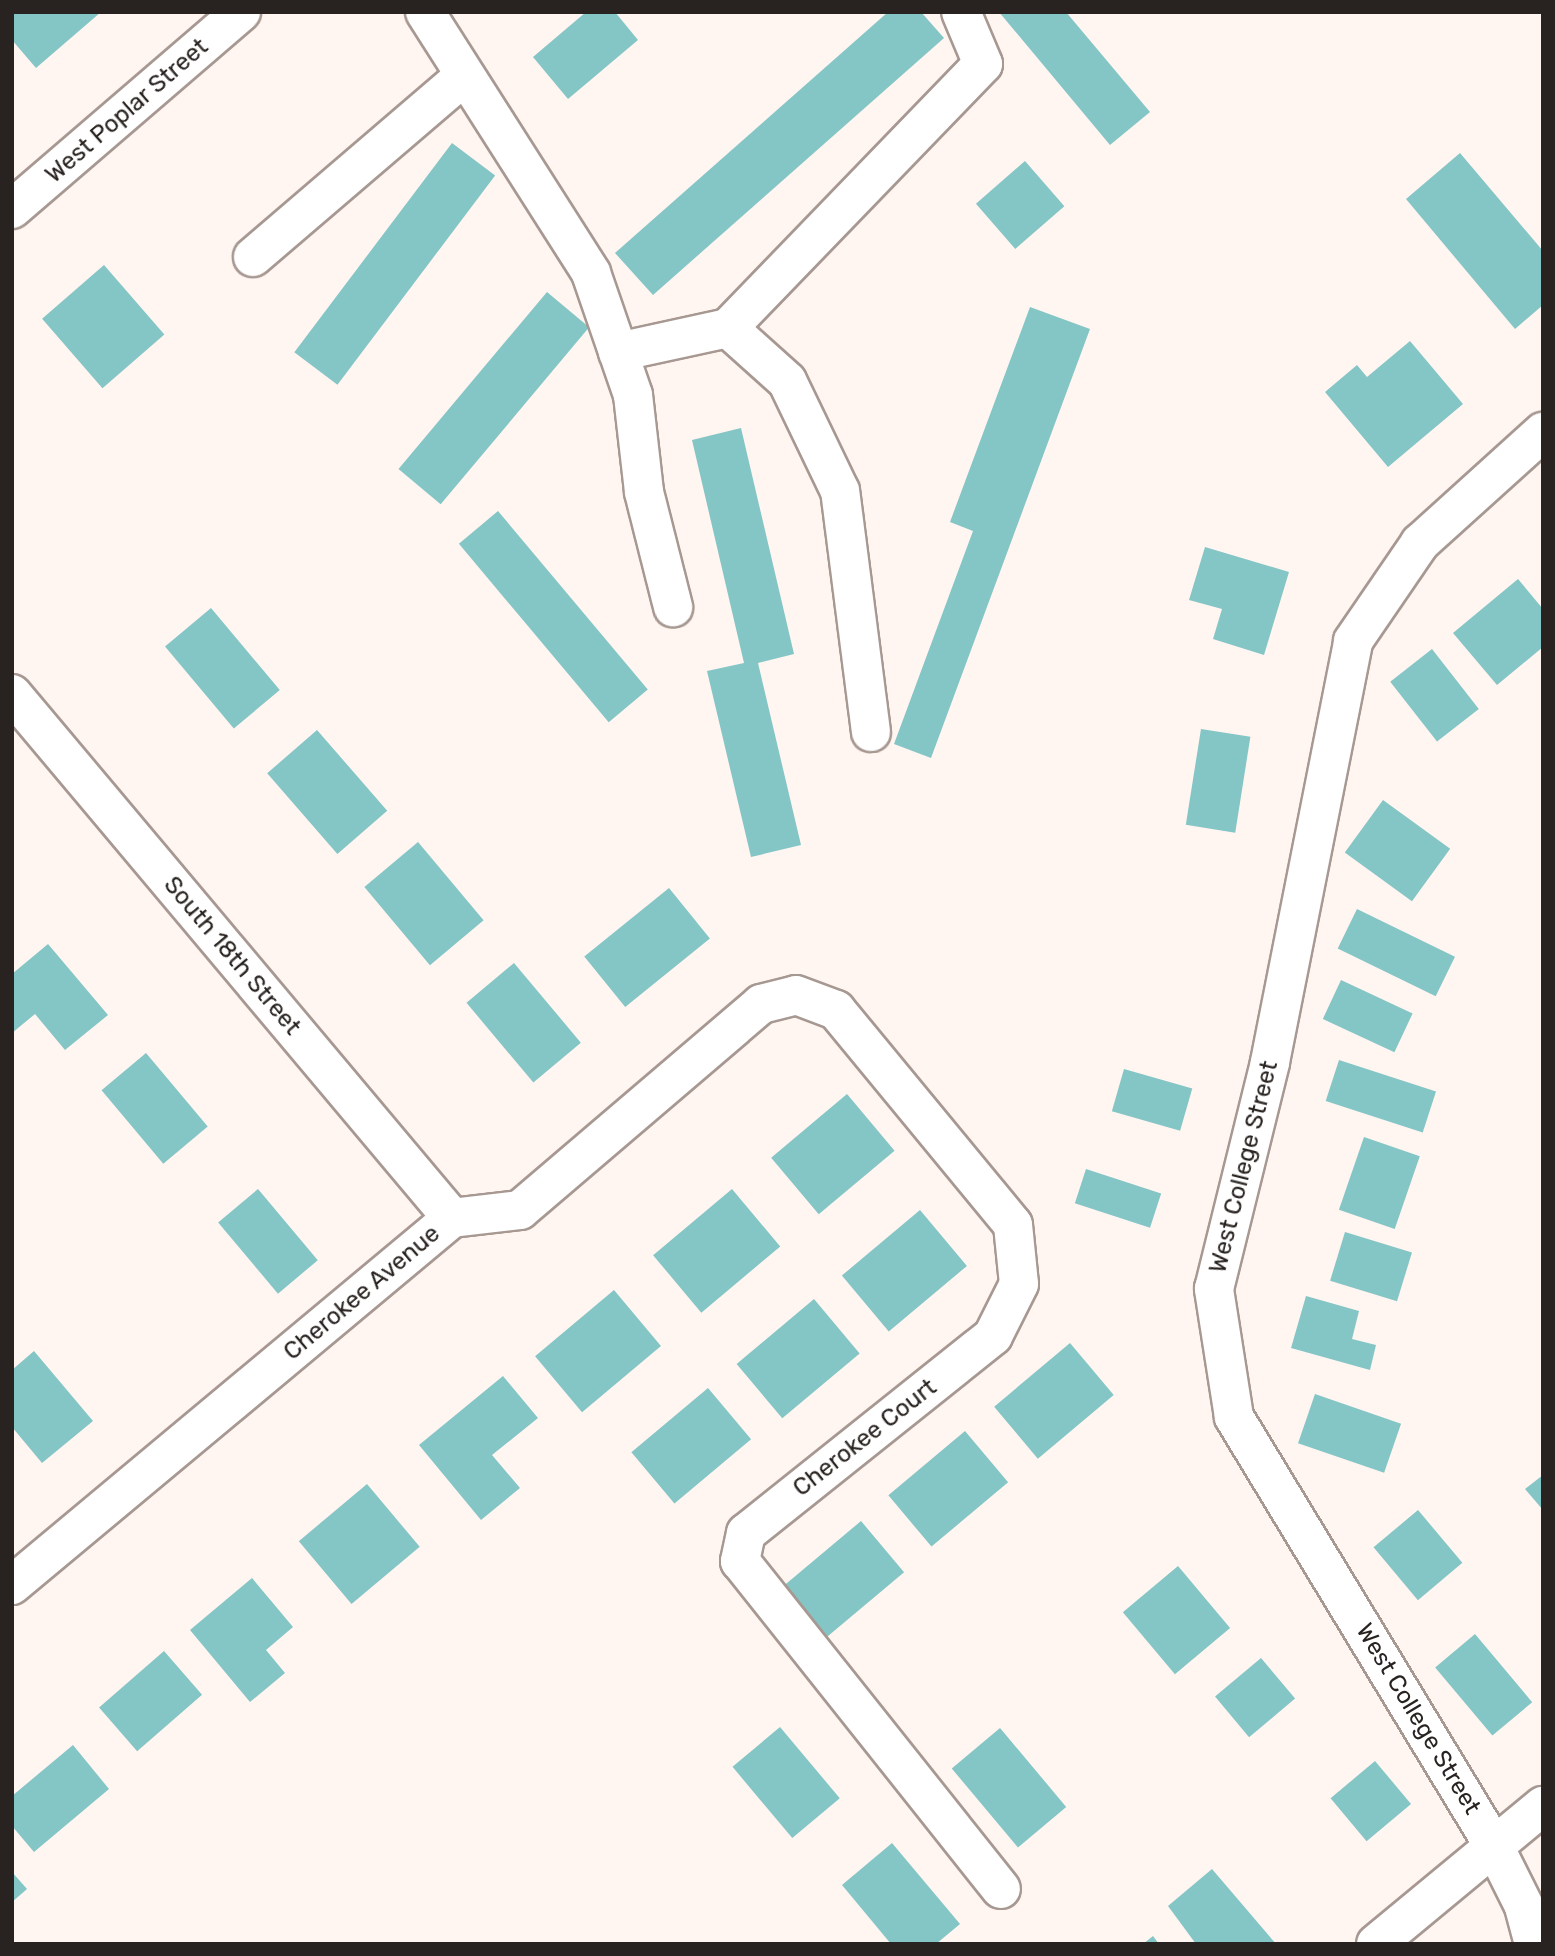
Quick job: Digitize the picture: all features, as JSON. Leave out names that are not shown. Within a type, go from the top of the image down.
[{"type":"street","name":"West Poplar Street","points":[[12,209],[241,12]]},
{"type":"street","points":[[425,12],[592,273],[633,396],[649,516],[673,607]]},
{"type":"street","points":[[618,352],[728,328],[982,64],[961,12]]},
{"type":"street","points":[[253,257],[464,76]]},
{"type":"street","points":[[728,328],[788,381],[840,491],[871,732]]},
{"type":"street","name":"West College Street","points":[[1534,1944],[1524,1906],[1494,1846],[1234,1417],[1214,1289],[1270,1062],[1353,641],[1420,543],[1543,432]]},
{"type":"street","name":"South 18th Street","points":[[12,694],[452,1218]]},
{"type":"street","name":"Cherokee Avenue","points":[[12,1585],[452,1218],[520,1210],[761,1004],[796,995]]},
{"type":"street","name":"Cherokee Court","points":[[796,995],[836,1010],[1013,1225],[1019,1284],[993,1336],[746,1532],[740,1561],[1001,1889]]},
{"type":"street","points":[[1376,1944],[1543,1806]]},
{"type":"building","points":[[12,12],[101,12],[36,68],[12,40]]},
{"type":"building","points":[[586,12],[615,12],[638,40],[568,99],[533,57]]},
{"type":"building","points":[[888,12],[921,12],[944,38],[653,295],[615,253]]},
{"type":"building","points":[[999,12],[1066,12],[1150,112],[1110,145]]},
{"type":"building","points":[[452,143],[495,175],[337,385],[294,352]]},
{"type":"building","points":[[1460,153],[1543,251],[1543,305],[1515,329],[1406,199]]},
{"type":"building","points":[[1025,161],[1064,206],[1015,249],[976,204]]},
{"type":"building","points":[[104,265],[164,334],[102,388],[42,319]]},
{"type":"building","points":[[547,292],[589,327],[441,504],[399,469]]},
{"type":"building","points":[[1030,307],[1090,329],[931,758],[894,744],[973,531],[950,522]]},
{"type":"building","points":[[1410,341],[1463,404],[1388,467],[1325,392],[1357,365],[1367,377]]},
{"type":"building","points":[[741,428],[794,654],[758,663],[801,845],[751,857],[707,671],[744,663],[692,440]]},
{"type":"building","points":[[498,511],[648,689],[609,722],[459,544]]},
{"type":"building","points":[[1205,547],[1289,572],[1264,655],[1213,639],[1222,609],[1189,600]]},
{"type":"building","points":[[1518,579],[1543,609],[1543,647],[1497,685],[1453,633]]},
{"type":"building","points":[[211,608],[280,690],[234,729],[165,647]]},
{"type":"building","points":[[1432,649],[1479,709],[1437,742],[1390,682]]},
{"type":"building","points":[[1201,729],[1250,737],[1235,833],[1186,825]]},
{"type":"building","points":[[317,730],[387,811],[337,854],[267,773]]},
{"type":"building","points":[[1383,800],[1450,849],[1412,901],[1345,853]]},
{"type":"building","points":[[418,842],[484,920],[430,965],[364,887]]},
{"type":"building","points":[[669,888],[710,939],[625,1007],[584,957]]},
{"type":"building","points":[[1357,909],[1455,957],[1436,996],[1338,949]]},
{"type":"building","points":[[48,944],[108,1015],[65,1050],[35,1014],[12,1033],[12,974]]},
{"type":"building","points":[[514,963],[581,1043],[533,1083],[467,1003]]},
{"type":"building","points":[[1341,980],[1413,1013],[1394,1052],[1323,1019]]},
{"type":"building","points":[[146,1053],[208,1127],[163,1164],[102,1090]]},
{"type":"building","points":[[1339,1060],[1436,1092],[1423,1132],[1326,1101]]},
{"type":"building","points":[[1124,1069],[1192,1089],[1180,1131],[1112,1111]]},
{"type":"building","points":[[847,1094],[895,1151],[819,1214],[771,1158]]},
{"type":"building","points":[[1364,1137],[1420,1156],[1395,1229],[1339,1210]]},
{"type":"building","points":[[1086,1169],[1161,1193],[1150,1228],[1075,1203]]},
{"type":"building","points":[[258,1189],[318,1260],[278,1294],[218,1222]]},
{"type":"building","points":[[732,1189],[780,1246],[701,1313],[653,1255]]},
{"type":"building","points":[[920,1210],[967,1266],[889,1331],[842,1276]]},
{"type":"building","points":[[1345,1232],[1412,1252],[1397,1301],[1330,1281]]},
{"type":"building","points":[[614,1290],[661,1346],[582,1412],[535,1356]]},
{"type":"building","points":[[1306,1296],[1359,1311],[1352,1339],[1376,1345],[1370,1370],[1291,1348]]},
{"type":"building","points":[[814,1299],[860,1353],[782,1418],[737,1364]]},
{"type":"building","points":[[1070,1343],[1114,1395],[1038,1459],[994,1407]]},
{"type":"building","points":[[34,1351],[93,1421],[42,1463],[12,1427],[12,1370]]},
{"type":"building","points":[[503,1376],[538,1418],[492,1455],[520,1488],[481,1520],[419,1445]]},
{"type":"building","points":[[708,1388],[751,1439],[674,1504],[631,1452]]},
{"type":"building","points":[[1315,1394],[1401,1424],[1384,1473],[1298,1443]]},
{"type":"building","points":[[965,1431],[1008,1482],[931,1547],[888,1495]]},
{"type":"building","points":[[1543,1475],[1543,1510],[1525,1489]]},
{"type":"building","points":[[367,1484],[420,1547],[352,1604],[299,1541]]},
{"type":"building","points":[[1418,1510],[1462,1563],[1418,1600],[1374,1547]]},
{"type":"building","points":[[861,1521],[904,1572],[827,1637],[784,1585]]},
{"type":"building","points":[[1178,1566],[1230,1628],[1175,1674],[1123,1612]]},
{"type":"building","points":[[252,1578],[293,1627],[266,1650],[285,1673],[250,1702],[190,1630]]},
{"type":"building","points":[[1475,1634],[1532,1702],[1492,1736],[1435,1667]]},
{"type":"building","points":[[164,1651],[202,1695],[137,1751],[99,1707]]},
{"type":"building","points":[[1261,1658],[1295,1699],[1249,1737],[1215,1697]]},
{"type":"building","points":[[780,1727],[840,1798],[792,1838],[733,1767]]},
{"type":"building","points":[[1000,1728],[1066,1807],[1018,1847],[952,1768]]},
{"type":"building","points":[[73,1745],[109,1789],[34,1852],[12,1826],[12,1796]]},
{"type":"building","points":[[1375,1761],[1411,1804],[1367,1841],[1331,1798]]},
{"type":"building","points":[[892,1843],[960,1924],[936,1944],[891,1944],[842,1885]]},
{"type":"building","points":[[1212,1869],[1276,1944],[1196,1944],[1168,1906]]},
{"type":"building","points":[[12,1872],[27,1889],[12,1902]]},
{"type":"building","points":[[1153,1936],[1159,1944],[1143,1944]]}]
